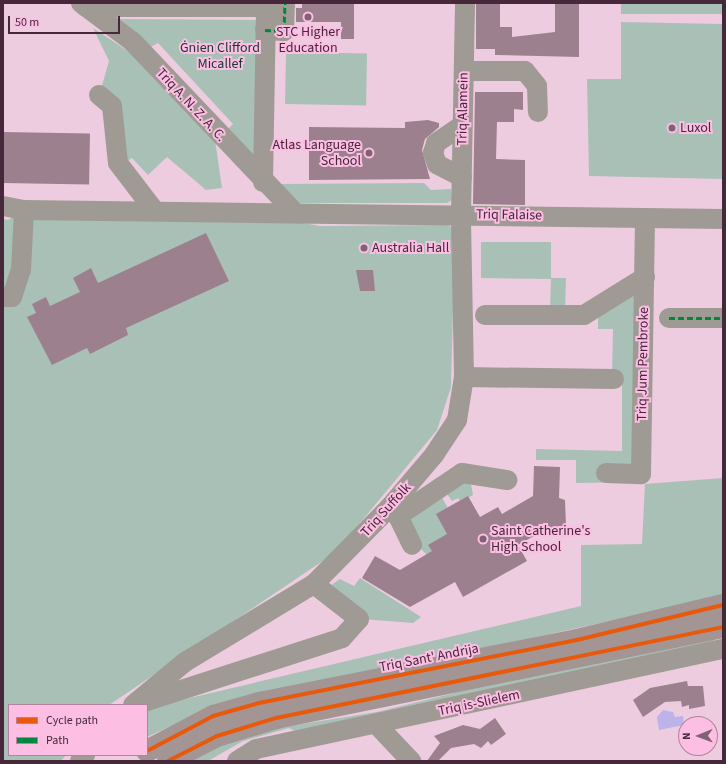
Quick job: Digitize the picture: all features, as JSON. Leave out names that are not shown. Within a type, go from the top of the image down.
[{"type":"highway","name":"Triq Sant' Andrija","points":[[148,749],[213,716],[259,703],[577,640],[723,605]]},
{"type":"highway","points":[[168,761],[218,736],[276,718],[723,627]]},
{"type":"street","name":"Triq Alamein","points":[[461,214],[465,3]]},
{"type":"street","points":[[84,5],[272,4],[266,30],[263,182]]},
{"type":"street","name":"Triq A. N. Z. A. C.","points":[[84,5],[133,42],[263,182],[295,213]]},
{"type":"street","points":[[464,71],[525,71],[537,86],[538,112]]},
{"type":"street","points":[[99,95],[112,106],[118,163],[154,210]]},
{"type":"street","points":[[462,177],[437,164],[433,153],[436,143],[463,125]]},
{"type":"street","name":"Triq Falaise","points":[[3,206],[24,210],[154,210],[723,219]]},
{"type":"street","points":[[3,297],[12,297],[21,270],[24,210]]},
{"type":"street","name":"Triq Suffolk","points":[[134,704],[185,662],[314,584],[394,512],[434,455],[457,420],[464,377],[461,214]]},
{"type":"street","name":"Triq Jum Pembroke","points":[[606,474],[642,474],[645,218]]},
{"type":"street","points":[[485,315],[584,315],[645,277]]},
{"type":"street","points":[[669,318],[723,318]]},
{"type":"street","points":[[464,377],[614,379]]},
{"type":"street","points":[[434,455],[453,478]]},
{"type":"street","points":[[412,545],[394,512],[462,472],[507,480]]},
{"type":"street","points":[[139,704],[342,638],[359,619],[314,584]]},
{"type":"street","name":"Triq is-Slielem","points":[[237,761],[256,749],[377,725],[723,649]]},
{"type":"street","points":[[377,725],[411,761]]},
{"type":"green space","points":[[621,3],[723,3],[723,14],[621,14]]},
{"type":"green space","name":"Ġnien Clifford Micallef","points":[[117,19],[256,20],[257,164],[224,133],[233,124],[158,43],[147,49]]},
{"type":"green space","name":"Luxol","points":[[621,22],[723,24],[723,179],[589,176],[587,79],[621,79]]},
{"type":"green space","points":[[93,28],[134,55],[215,140],[222,188],[206,190],[167,157],[148,175],[132,158],[126,162],[101,89],[109,61]]},
{"type":"green space","points":[[286,52],[367,53],[366,105],[285,104]]},
{"type":"green space","points":[[424,183],[431,190],[451,189],[452,200],[447,203],[296,203],[278,184]]},
{"type":"green space","points":[[24,210],[288,220],[320,226],[448,225],[455,230],[451,387],[437,430],[336,552],[110,704],[8,704],[8,756],[65,756],[61,761],[3,761],[3,219],[8,220]]},
{"type":"green space","points":[[481,242],[551,242],[551,278],[566,278],[565,311],[550,310],[551,279],[481,278]]},
{"type":"green space","points":[[640,287],[638,482],[576,483],[576,460],[536,460],[536,449],[622,451],[622,376],[612,375],[613,329],[598,329],[598,317]]},
{"type":"green space","points":[[723,478],[723,596],[208,709],[148,737],[148,708],[581,606],[581,545],[642,544],[645,484]]},
{"type":"green space","points":[[470,479],[473,495],[461,502],[458,498],[452,501],[445,491]]},
{"type":"green space","points":[[440,494],[449,510],[452,535],[430,558],[419,547],[404,521]]},
{"type":"green space","points":[[360,578],[421,617],[413,623],[362,619],[330,586],[340,579],[354,586]]},
{"type":"green space","points":[[713,629],[714,642],[295,731],[289,728],[243,741],[208,761],[185,761],[258,731],[377,712]]},
{"type":"shaded area","points":[[663,710],[673,712],[675,717],[678,717],[678,726],[659,730],[657,717]]},
{"type":"building","points":[[302,3],[354,3],[354,39],[341,39],[341,22],[296,22],[296,8],[302,8]]},
{"type":"building","points":[[476,3],[500,3],[500,27],[512,27],[512,37],[555,32],[555,3],[579,3],[579,57],[495,55],[495,49],[476,49]]},
{"type":"building","points":[[475,92],[523,92],[523,110],[514,109],[514,122],[497,122],[496,159],[525,160],[525,205],[473,204]]},
{"type":"building","name":"Atlas Language School","points":[[428,120],[439,123],[439,127],[425,139],[422,150],[430,179],[309,180],[309,127],[405,128],[405,122]]},
{"type":"building","points":[[3,132],[90,134],[89,185],[3,183]]},
{"type":"building","points":[[206,233],[229,281],[126,328],[128,335],[90,354],[87,348],[52,365],[27,317],[36,313],[32,304],[46,297],[50,306],[80,292],[73,278],[91,268],[98,283]]},
{"type":"building","points":[[356,270],[373,270],[375,291],[360,291]]},
{"type":"building","name":"Saint Catherine's High School","points":[[534,466],[560,467],[559,498],[565,500],[566,525],[551,533],[548,528],[518,545],[527,561],[463,597],[455,582],[410,607],[362,578],[375,556],[400,570],[432,551],[428,545],[447,534],[436,514],[468,496],[480,517],[498,507],[502,514],[533,496]]},
{"type":"building","points":[[687,681],[688,686],[703,686],[705,706],[689,709],[689,705],[682,707],[681,701],[665,702],[643,717],[633,700],[650,688]]},
{"type":"building","points":[[495,718],[506,734],[491,745],[488,741],[481,748],[474,744],[451,748],[438,761],[427,761],[440,743],[434,736],[463,725],[480,729]]},
{"type":"marked path","points":[[265,30],[284,31],[285,3]]},
{"type":"marked path","points":[[669,318],[723,318]]},
{"type":"cycle path","points":[[148,750],[213,716],[259,703],[577,640],[723,605]]},
{"type":"cycle path","points":[[168,761],[217,736],[276,718],[723,627]]},
{"type":"place","name":"STC Higher Education","points":[[308,17]]},
{"type":"place","name":"Luxol","points":[[672,128]]},
{"type":"place","name":"Atlas Language School","points":[[369,153]]},
{"type":"place","name":"Australia Hall","points":[[364,248]]},
{"type":"place","name":"Saint Catherine's High School","points":[[483,539]]}]
